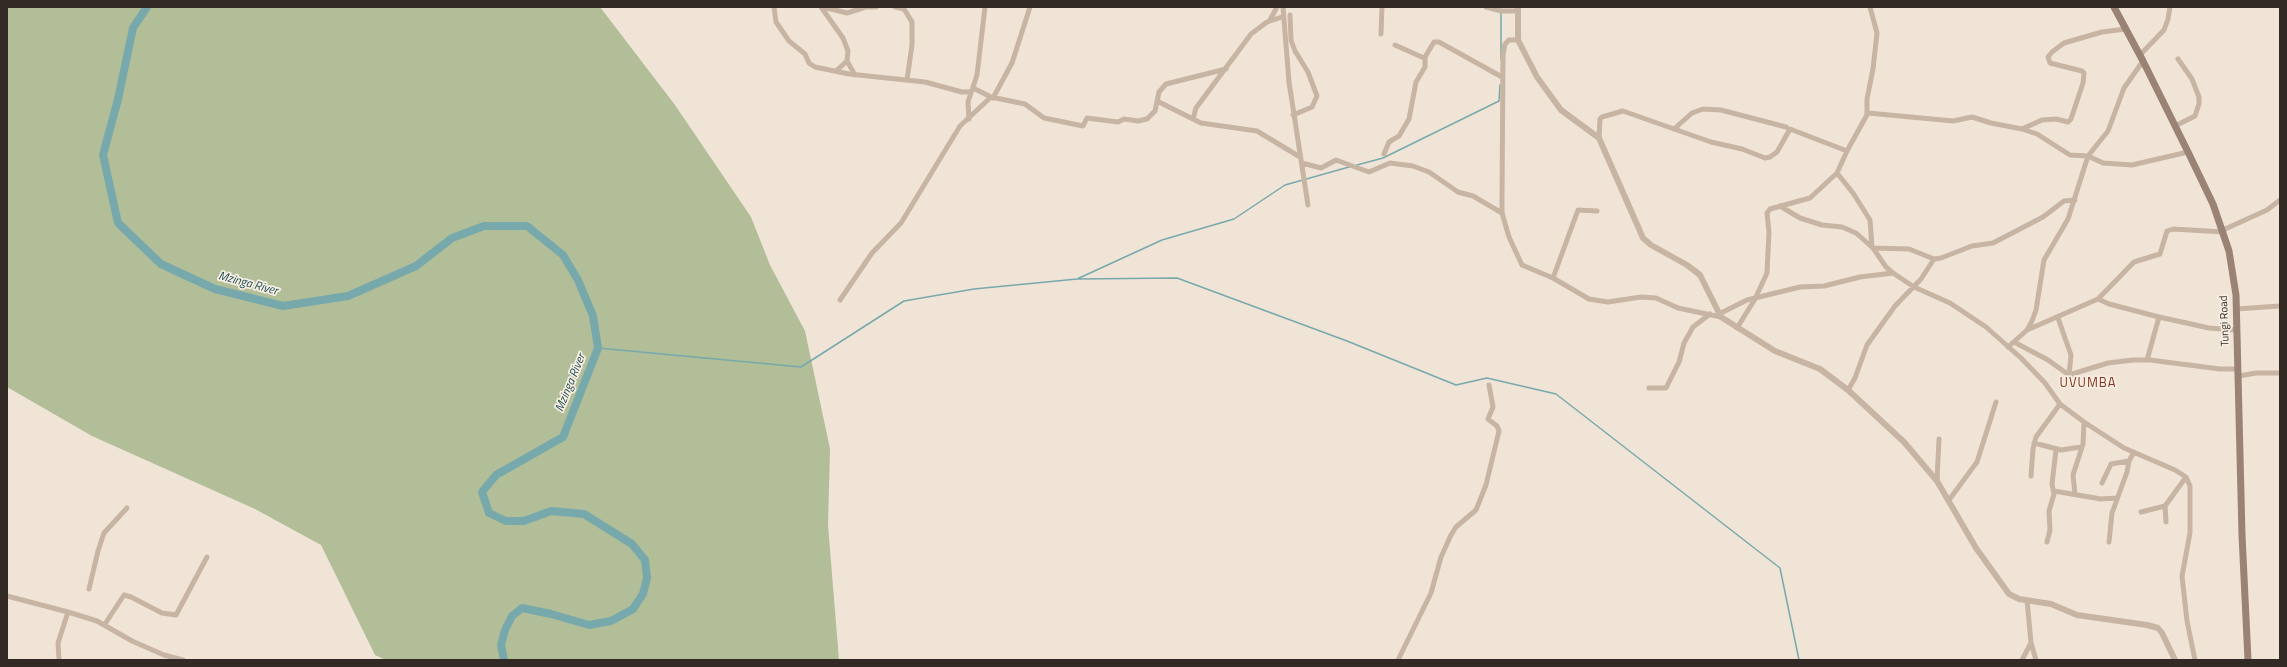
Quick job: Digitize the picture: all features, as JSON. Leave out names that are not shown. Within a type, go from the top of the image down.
[{"type":"main road","name":"Tungi Road","points":[[2114,7],[2142,58],[2188,152],[2223,231],[2229,251],[2236,309],[2239,376],[2242,535],[2248,660]]},
{"type":"street","points":[[774,7],[774,15],[789,41],[805,54],[811,65],[854,75],[937,84],[962,92],[972,90],[992,98],[1025,104],[1044,118],[1083,126],[1087,118],[1118,122],[1124,119],[1142,121],[1156,111],[1160,90],[1170,82],[1226,70]]},
{"type":"street","points":[[822,7],[847,45],[849,56],[847,61],[836,71]]},
{"type":"street","points":[[822,7],[847,13],[866,7],[876,7]]},
{"type":"street","points":[[895,7],[904,9],[912,22],[912,45],[907,80]]},
{"type":"street","points":[[969,118],[968,106],[977,75],[985,7]]},
{"type":"street","points":[[840,300],[872,253],[888,238],[904,218],[953,136],[969,118],[992,98],[1012,63],[1030,7]]},
{"type":"street","points":[[1270,20],[1277,7]]},
{"type":"street","points":[[1283,7],[1282,17],[1293,115],[1308,205]]},
{"type":"street","points":[[1381,34],[1382,7]]},
{"type":"street","points":[[1486,7],[1501,11],[1518,9],[1518,40],[1536,77],[1561,110],[1599,138]]},
{"type":"street","points":[[1737,328],[1755,299],[1768,267],[1769,232],[1767,213],[1770,210],[1780,206],[1810,198],[1837,173],[1866,114],[1867,99],[1873,69],[1876,34],[1870,7]]},
{"type":"street","points":[[2027,330],[2036,310],[2046,256],[2065,226],[2075,200],[2088,156],[2108,131],[2124,88],[2142,58],[2164,30],[2170,7]]},
{"type":"street","points":[[1290,15],[1293,46],[1317,96],[1312,107],[1293,115]]},
{"type":"street","points":[[1193,119],[1196,108],[1226,70],[1251,34],[1270,20],[1282,17]]},
{"type":"street","points":[[2022,128],[2042,120],[2056,119],[2068,122],[2071,119],[2083,83],[2084,73],[2082,71],[2050,63],[2048,57],[2052,52],[2064,43],[2102,32],[2126,29]]},
{"type":"street","points":[[1518,40],[1509,40],[1505,44],[1502,77],[1502,213],[1508,237],[1522,266],[1553,278],[1589,299],[1608,302],[1649,297],[1662,300],[1678,308],[1720,315],[1747,300],[1800,287],[1824,286],[1860,277],[1893,273]]},
{"type":"street","points":[[1384,154],[1389,142],[1399,136],[1409,119],[1413,106],[1413,94],[1425,67],[1424,58],[1433,42],[1437,41],[1502,77]]},
{"type":"street","points":[[1395,45],[1424,58]]},
{"type":"street","points":[[2175,126],[2195,116],[2200,104],[2192,79],[2178,59]]},
{"type":"street","points":[[847,61],[854,75]]},
{"type":"street","points":[[1158,101],[1193,119],[1208,124],[1256,131],[1300,157]]},
{"type":"street","points":[[1674,129],[1692,113],[1703,109],[1721,110],[1786,127]]},
{"type":"street","points":[[1847,151],[1790,129],[1777,152],[1770,157],[1765,158],[1742,149],[1711,142],[1620,111],[1602,116],[1600,120],[1599,138],[1643,238],[1700,275],[1720,315],[1737,328],[1788,357],[1820,369],[1848,390],[1904,442],[1937,481],[1976,548],[2006,591],[2013,596],[2050,604],[2077,614],[2158,628],[2162,632],[2175,660]]},
{"type":"street","points":[[1866,114],[1953,121],[1970,117],[1992,123],[2022,128],[2037,134],[2070,155],[2088,156],[2103,163],[2132,165],[2188,152]]},
{"type":"street","points":[[1302,163],[1321,168],[1336,160],[1369,172],[1390,163],[1413,166],[1429,172],[1458,192],[1473,196],[1502,213]]},
{"type":"street","points":[[1837,173],[1853,193],[1870,220],[1873,248]]},
{"type":"street","points":[[1848,390],[1867,345],[1895,306],[1914,287],[1934,259],[1972,246],[1993,243],[2043,217],[2064,200],[2075,200]]},
{"type":"street","points":[[2008,347],[2027,330],[2058,318],[2098,299],[2134,262],[2160,254],[2167,231],[2173,229],[2223,231],[2267,210],[2280,200]]},
{"type":"street","points":[[1780,206],[1800,218],[1814,223],[1848,228],[1873,248],[1893,273],[1914,287],[1950,304],[1977,320],[2008,347],[2045,383],[2060,404],[2084,422],[2134,452],[2175,470],[2186,477],[2190,486],[2190,533],[2182,576],[2195,660]]},
{"type":"street","points":[[1553,278],[1578,210],[1597,211]]},
{"type":"street","points":[[1873,248],[1914,250],[1934,259]]},
{"type":"street","points":[[2098,299],[2109,304],[2159,317],[2209,328],[2236,330]]},
{"type":"street","points":[[2236,309],[2280,306]]},
{"type":"street","points":[[1649,388],[1666,388],[1679,362],[1687,338],[1693,327],[1710,314]]},
{"type":"street","points":[[2147,360],[2159,317]]},
{"type":"street","points":[[2058,318],[2071,355],[2069,375]]},
{"type":"street","points":[[2014,342],[2048,360],[2069,375]]},
{"type":"street","points":[[2069,375],[2108,363],[2147,360],[2220,369],[2238,368]]},
{"type":"street","points":[[2239,376],[2260,373],[2280,373]]},
{"type":"street","points":[[1398,660],[1431,593],[1443,553],[1451,535],[1456,527],[1476,510],[1486,485],[1499,431],[1498,426],[1488,419],[1493,407],[1489,385]]},
{"type":"street","points":[[1949,500],[1977,462],[1996,402]]},
{"type":"street","points":[[2031,476],[2034,443],[2060,404]]},
{"type":"street","points":[[2075,494],[2073,475],[2083,444],[2084,422]]},
{"type":"street","points":[[1937,481],[1939,439]]},
{"type":"street","points":[[2034,443],[2056,450],[2070,450],[2081,447]]},
{"type":"street","points":[[2047,542],[2050,530],[2049,511],[2054,491],[2052,484],[2056,450]]},
{"type":"street","points":[[2109,542],[2111,518],[2127,472],[2128,461],[2134,452]]},
{"type":"street","points":[[2102,483],[2111,464],[2128,461]]},
{"type":"street","points":[[2166,522],[2165,506],[2186,477]]},
{"type":"street","points":[[2054,491],[2101,499],[2117,498]]},
{"type":"street","points":[[2141,512],[2165,506]]},
{"type":"street","points":[[89,589],[104,533],[127,508]]},
{"type":"street","points":[[105,624],[124,595],[162,613],[176,615],[207,557]]},
{"type":"street","points":[[7,596],[68,612],[105,624],[132,641],[164,655],[183,660]]},
{"type":"street","points":[[2027,600],[2030,619],[2031,643],[2036,660]]},
{"type":"street","points":[[59,660],[58,643],[68,612]]},
{"type":"street","points":[[2022,660],[2031,643]]},
{"type":"green space","points":[[7,7],[600,7],[675,105],[751,217],[770,265],[805,331],[830,449],[828,525],[839,660],[386,660],[375,655],[321,545],[255,509],[92,436],[7,387]]},
{"type":"waterway","name":"Mzinga River","points":[[147,7],[133,28],[118,99],[103,155],[118,223],[161,264],[215,289],[283,306],[348,296],[416,266],[452,238],[484,226],[527,226],[563,255],[578,280],[593,316],[598,348],[563,437],[496,475],[482,492],[489,513],[506,521],[524,521],[551,511],[584,514],[632,544],[645,560],[647,578],[643,594],[633,609],[611,621],[589,625],[551,614],[522,608],[512,616],[505,630],[501,645],[504,660]]},
{"type":"waterway","points":[[1501,13],[1501,59]]},
{"type":"waterway","points":[[1357,165],[1383,158],[1499,101],[1500,85]]},
{"type":"waterway","points":[[598,348],[801,367],[904,301],[974,289],[1077,279],[1162,240],[1234,219],[1285,185],[1349,167]]},
{"type":"waterway","points":[[1078,279],[1177,278],[1347,341],[1456,385],[1487,378],[1556,394],[1780,568],[1799,660]]},
{"type":"district","name":"UVUMBA","points":[[2088,384]]}]
